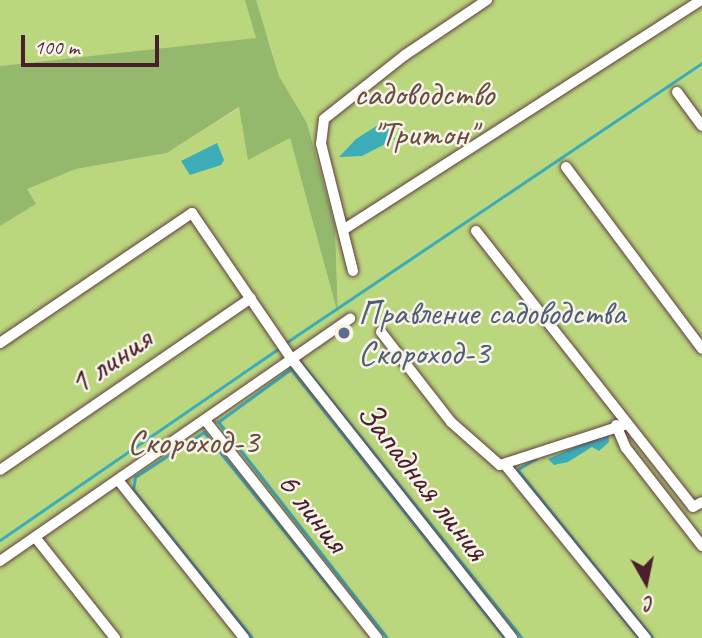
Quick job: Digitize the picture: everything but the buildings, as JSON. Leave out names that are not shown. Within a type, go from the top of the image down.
[{"type":"street","points":[[353,271],[321,144],[324,118],[405,55],[487,0]]},
{"type":"street","points":[[344,230],[701,0]]},
{"type":"street","points":[[677,92],[702,126]]},
{"type":"street","points":[[566,167],[702,349]]},
{"type":"street","name":"Западная линия","points":[[0,342],[192,213],[285,350],[512,638]]},
{"type":"street","points":[[477,231],[622,424],[697,505]]},
{"type":"street","name":"1 линия","points":[[0,470],[251,298]]},
{"type":"street","points":[[0,561],[205,420],[285,350],[349,318]]},
{"type":"street","points":[[381,332],[451,422],[506,466],[646,638]]},
{"type":"street","name":"6 линия","points":[[205,420],[377,638]]},
{"type":"street","points":[[506,466],[622,424]]},
{"type":"street","points":[[622,424],[626,448],[702,546]]},
{"type":"street","points":[[118,480],[244,638]]},
{"type":"street","points":[[35,537],[115,638]]},
{"type":"green space","points":[[0,0],[702,0],[702,638],[0,638],[0,226],[36,204],[26,189],[76,169],[167,153],[240,107],[290,138],[338,310],[335,226],[307,123],[279,76],[268,38],[0,66]]},
{"type":"green space","points":[[245,0],[256,0],[279,76],[307,123],[335,226],[338,314],[290,138],[248,160],[239,107],[167,153],[76,169],[27,189],[36,204],[0,226],[0,66],[256,38]]},
{"type":"water","points":[[386,120],[395,139],[362,156],[339,157],[356,139]]},
{"type":"water","points":[[217,143],[224,160],[221,165],[190,175],[181,161]]},
{"type":"water","points":[[608,432],[609,442],[599,451],[592,447],[568,462],[554,465],[548,459]]},
{"type":"waterway","points":[[284,344],[702,63]]},
{"type":"waterway","points":[[0,540],[279,348]]},
{"type":"waterway","points":[[301,362],[522,638]]},
{"type":"waterway","points":[[387,638],[218,422],[291,369],[505,638]]},
{"type":"waterway","points":[[252,638],[133,490],[135,477],[204,432],[339,599]]},
{"type":"waterway","points":[[518,469],[535,459]]},
{"type":"waterway","points":[[518,470],[653,638]]},
{"type":"waterway","points":[[608,600],[639,638]]},
{"type":"place","name":"Правление садоводства Скороход-3","points":[[344,333]]},
{"type":"park label","name":"садоводство \"Тритон\"","points":[[424,114]]},
{"type":"park label","name":"Скороход-3","points":[[193,442]]}]
